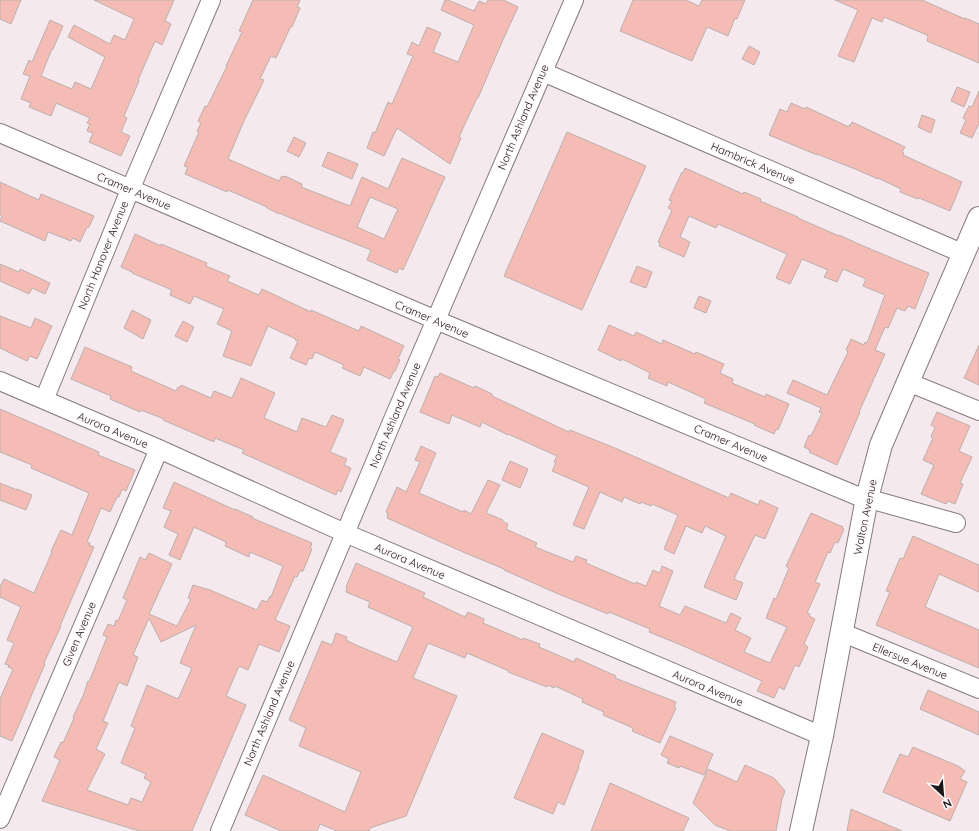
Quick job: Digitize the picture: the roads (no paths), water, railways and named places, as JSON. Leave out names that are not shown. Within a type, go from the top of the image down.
[{"type":"street","name":"North Hanover Avenue","points":[[44,400],[130,190],[211,0]]},
{"type":"street","name":"North Ashland Avenue","points":[[220,831],[345,533],[574,0]]},
{"type":"street","name":"Hambrick Avenue","points":[[543,72],[964,254]]},
{"type":"street","name":"Cramer Avenue","points":[[0,133],[436,320],[855,494],[956,523]]},
{"type":"street","name":"Walton Avenue","points":[[801,831],[822,736],[867,498],[881,445],[979,218]]},
{"type":"street","name":"Aurora Avenue","points":[[0,381],[159,449],[345,533],[822,736]]},
{"type":"street","points":[[908,382],[979,411]]},
{"type":"street","name":"Given Avenue","points":[[0,818],[159,449]]},
{"type":"street","name":"Ellersue Avenue","points":[[842,632],[979,689]]}]
